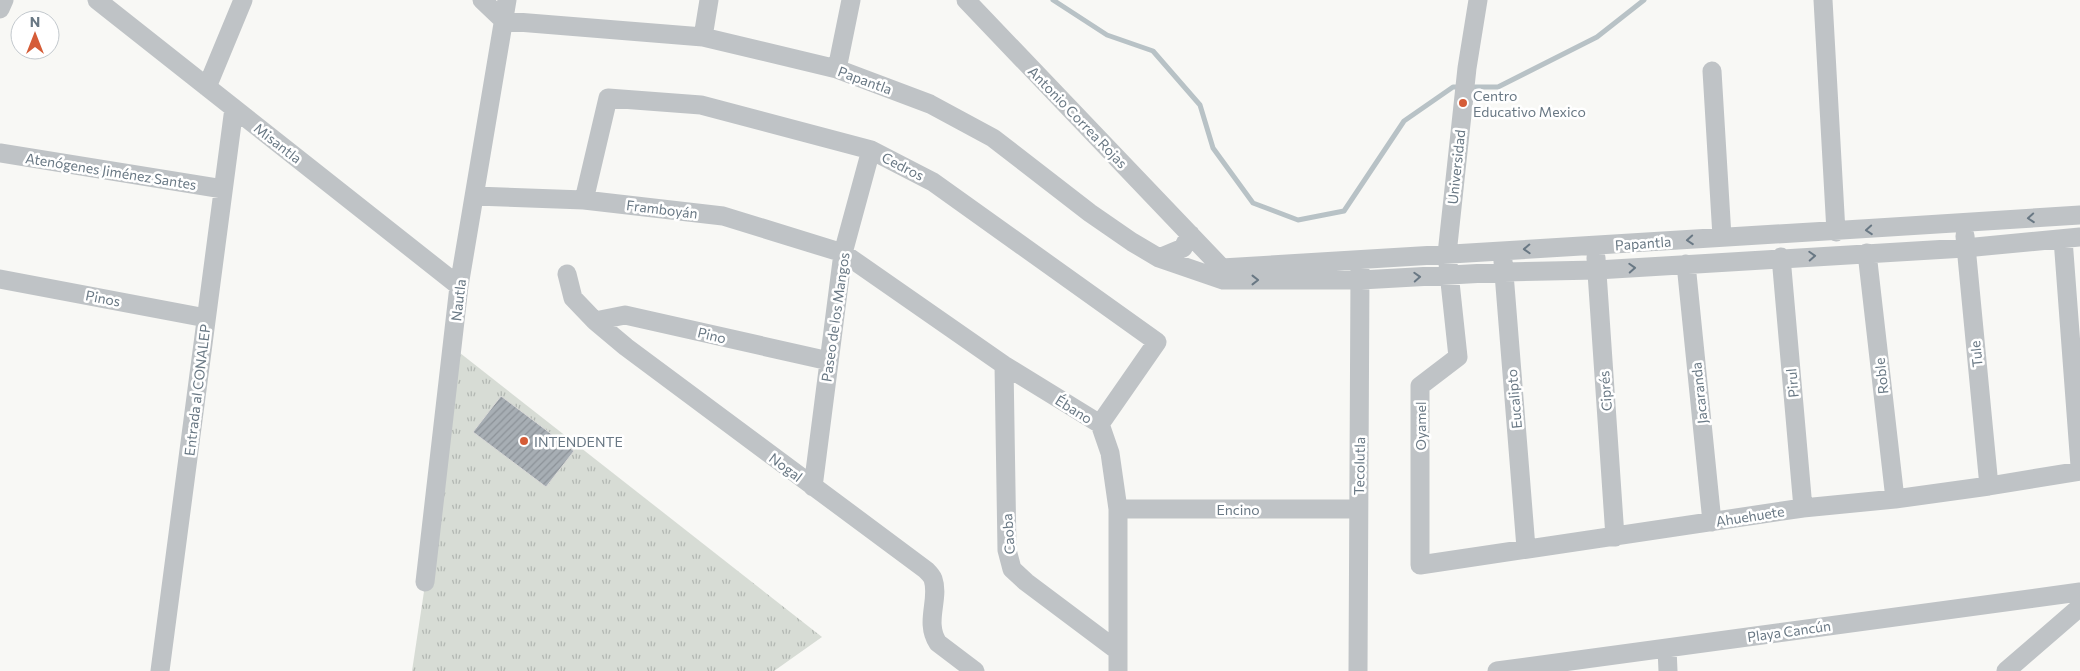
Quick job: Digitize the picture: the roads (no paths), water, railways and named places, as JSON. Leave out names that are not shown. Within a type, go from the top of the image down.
[{"type":"street","points":[[0,9],[4,0]]},
{"type":"street","name":"Misantla","points":[[97,0],[459,286]]},
{"type":"street","points":[[207,87],[243,0]]},
{"type":"street","points":[[482,0],[504,21]]},
{"type":"street","name":"Nautla","points":[[425,582],[459,286],[507,0]]},
{"type":"street","points":[[703,37],[709,0]]},
{"type":"street","points":[[837,69],[851,0]]},
{"type":"street","name":"Antonio Correa Rojas","points":[[966,0],[1190,234],[1217,275]]},
{"type":"street","name":"Universidad","points":[[1449,275],[1447,254],[1467,68],[1478,0]]},
{"type":"street","points":[[1823,0],[1836,232]]},
{"type":"street","name":"Papantla","points":[[504,21],[703,37],[837,69],[930,104],[993,138],[1090,213],[1132,242],[1159,258],[1217,275],[1361,280],[1504,272],[1597,270],[1781,257],[1966,248],[2072,238]]},
{"type":"street","points":[[1712,72],[1722,238]]},
{"type":"street","name":"Cedros","points":[[584,200],[608,98],[701,105],[871,150],[933,182],[1157,342],[1100,424]]},
{"type":"street","name":"Entrada al CONALEP","points":[[160,671],[234,108]]},
{"type":"street","name":"Paseo de los Mangos","points":[[813,487],[843,252],[871,150]]},
{"type":"street","name":"Atenógenes Jiménez Santes","points":[[0,153],[223,189]]},
{"type":"street","name":"Framboyán","points":[[475,196],[584,200],[723,216],[843,252]]},
{"type":"street","name":"Papantla","points":[[1217,275],[1359,260],[1502,250],[1836,232],[2080,215]]},
{"type":"street","name":"Tule","points":[[1965,222],[1989,486]]},
{"type":"street","points":[[1159,258],[1183,248],[1190,234]]},
{"type":"street","points":[[2072,238],[2080,466]]},
{"type":"street","name":"Ciprés","points":[[1595,246],[1615,536]]},
{"type":"street","name":"Eucalipto","points":[[1502,250],[1526,548]]},
{"type":"street","name":"Ébano","points":[[843,252],[1004,365],[1100,424],[1110,453],[1118,509],[1118,671]]},
{"type":"street","name":"Roble","points":[[1868,253],[1895,499]]},
{"type":"street","name":"Pirul","points":[[1781,257],[1803,508]]},
{"type":"street","name":"Tecolutla","points":[[1358,671],[1361,280],[1359,260]]},
{"type":"street","name":"Jacaranda","points":[[1686,264],[1712,522]]},
{"type":"street","name":"Nogal","points":[[566,274],[573,298],[595,321],[626,347],[926,570],[933,578],[934,586],[933,637],[938,643],[975,671]]},
{"type":"street","name":"Oyamel","points":[[1420,565],[1420,386],[1458,357],[1449,275]]},
{"type":"street","name":"Pinos","points":[[0,278],[206,318]]},
{"type":"street","name":"Pino","points":[[595,321],[626,315],[829,361]]},
{"type":"street","name":"Caoba","points":[[1004,365],[1007,550],[1012,569],[1026,582],[1118,651]]},
{"type":"street","name":"Ahuehuete","points":[[1420,565],[1803,508],[1895,499],[2080,471]]},
{"type":"street","name":"Encino","points":[[1118,509],[1358,509]]},
{"type":"street","name":"Playa Cancún","points":[[1497,671],[2080,592]]},
{"type":"street","points":[[2006,671],[2080,607]]},
{"type":"street","points":[[1667,648],[1668,671]]},
{"type":"waterway","points":[[1053,0],[1107,35],[1153,51],[1200,105],[1213,148],[1253,203],[1298,220],[1344,211],[1404,121],[1453,87],[1461,87]]},
{"type":"waterway","points":[[1469,87],[1498,87],[1597,37],[1644,0]]},
{"type":"place","name":"Centro Educativo Mexico","points":[[1463,103]]},
{"type":"place","name":"INTENDENTE","points":[[524,441]]}]
